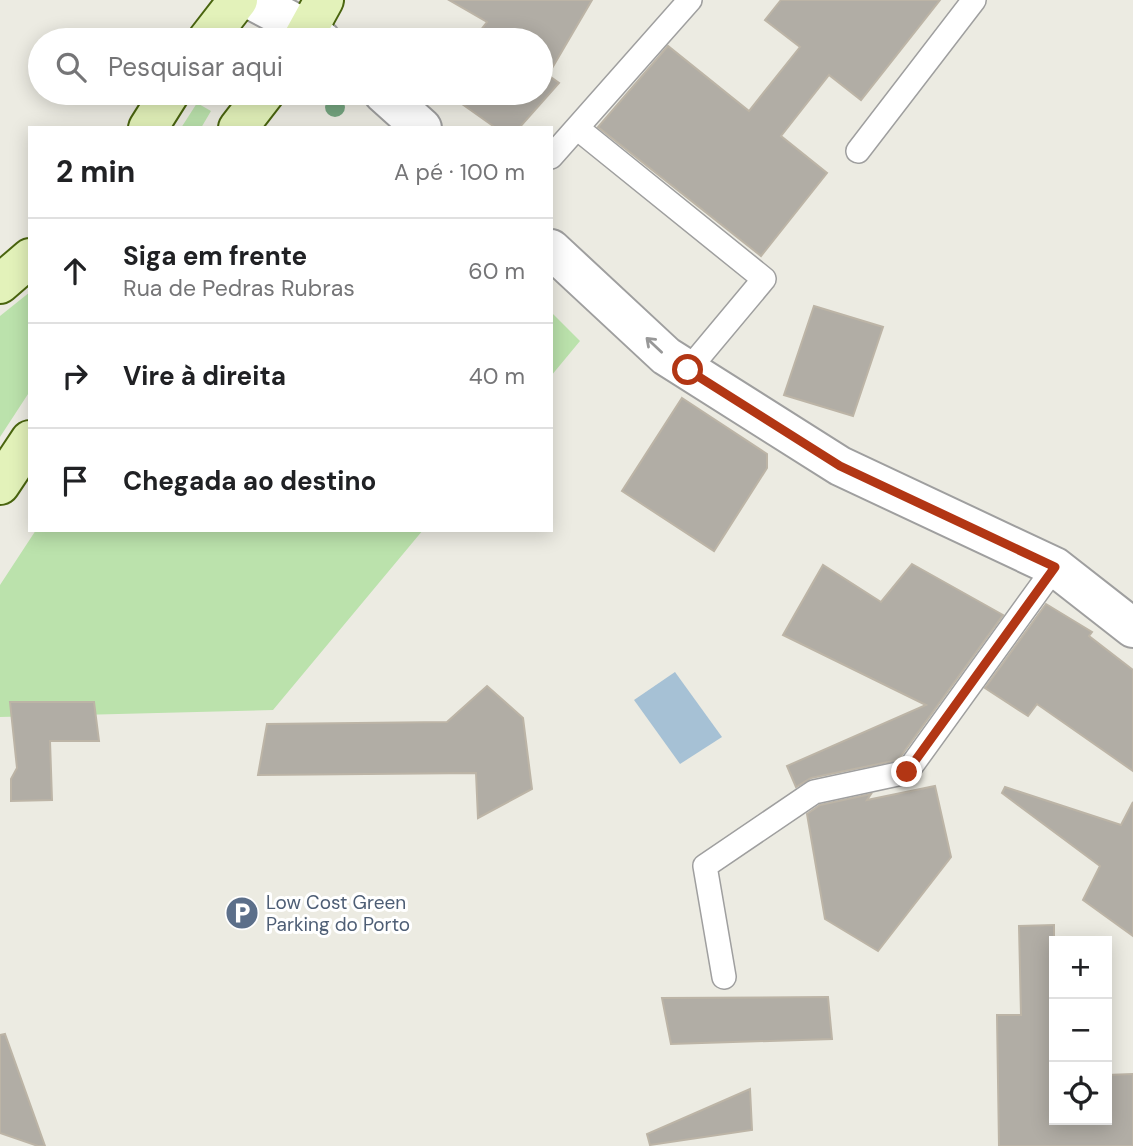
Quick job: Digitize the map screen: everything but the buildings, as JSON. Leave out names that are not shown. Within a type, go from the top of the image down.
[{"type":"main road","points":[[216,28],[237,0]]},
{"type":"main road","points":[[149,126],[162,105]]},
{"type":"main road","points":[[240,126],[256,105]]},
{"type":"main road","points":[[0,284],[28,260]]},
{"type":"main road","points":[[0,485],[28,443]]},
{"type":"street","points":[[251,0],[314,28]]},
{"type":"street","points":[[396,105],[420,126]]},
{"type":"street","points":[[553,251],[666,356],[840,466],[1055,567],[1133,628]]},
{"type":"lane","points":[[553,155],[690,0]]},
{"type":"lane","points":[[858,151],[974,0]]},
{"type":"lane","points":[[577,128],[764,279],[688,370]]},
{"type":"lane","points":[[724,978],[705,866],[814,792],[907,772],[1055,567]]},
{"type":"green space","points":[[196,105],[211,111],[202,126],[182,126]]},
{"type":"green space","points":[[28,294],[28,394],[0,437],[0,316]]},
{"type":"green space","points":[[553,314],[580,341],[553,374]]},
{"type":"green space","points":[[35,532],[421,532],[273,710],[0,717],[0,585]]},
{"type":"water","points":[[675,672],[722,737],[680,764],[634,700]]},
{"type":"place","name":"Low Cost Green Parking do Porto","points":[[242,913]]},
{"type":"route","points":[[688,370],[840,466],[1055,567],[907,772]]}]
